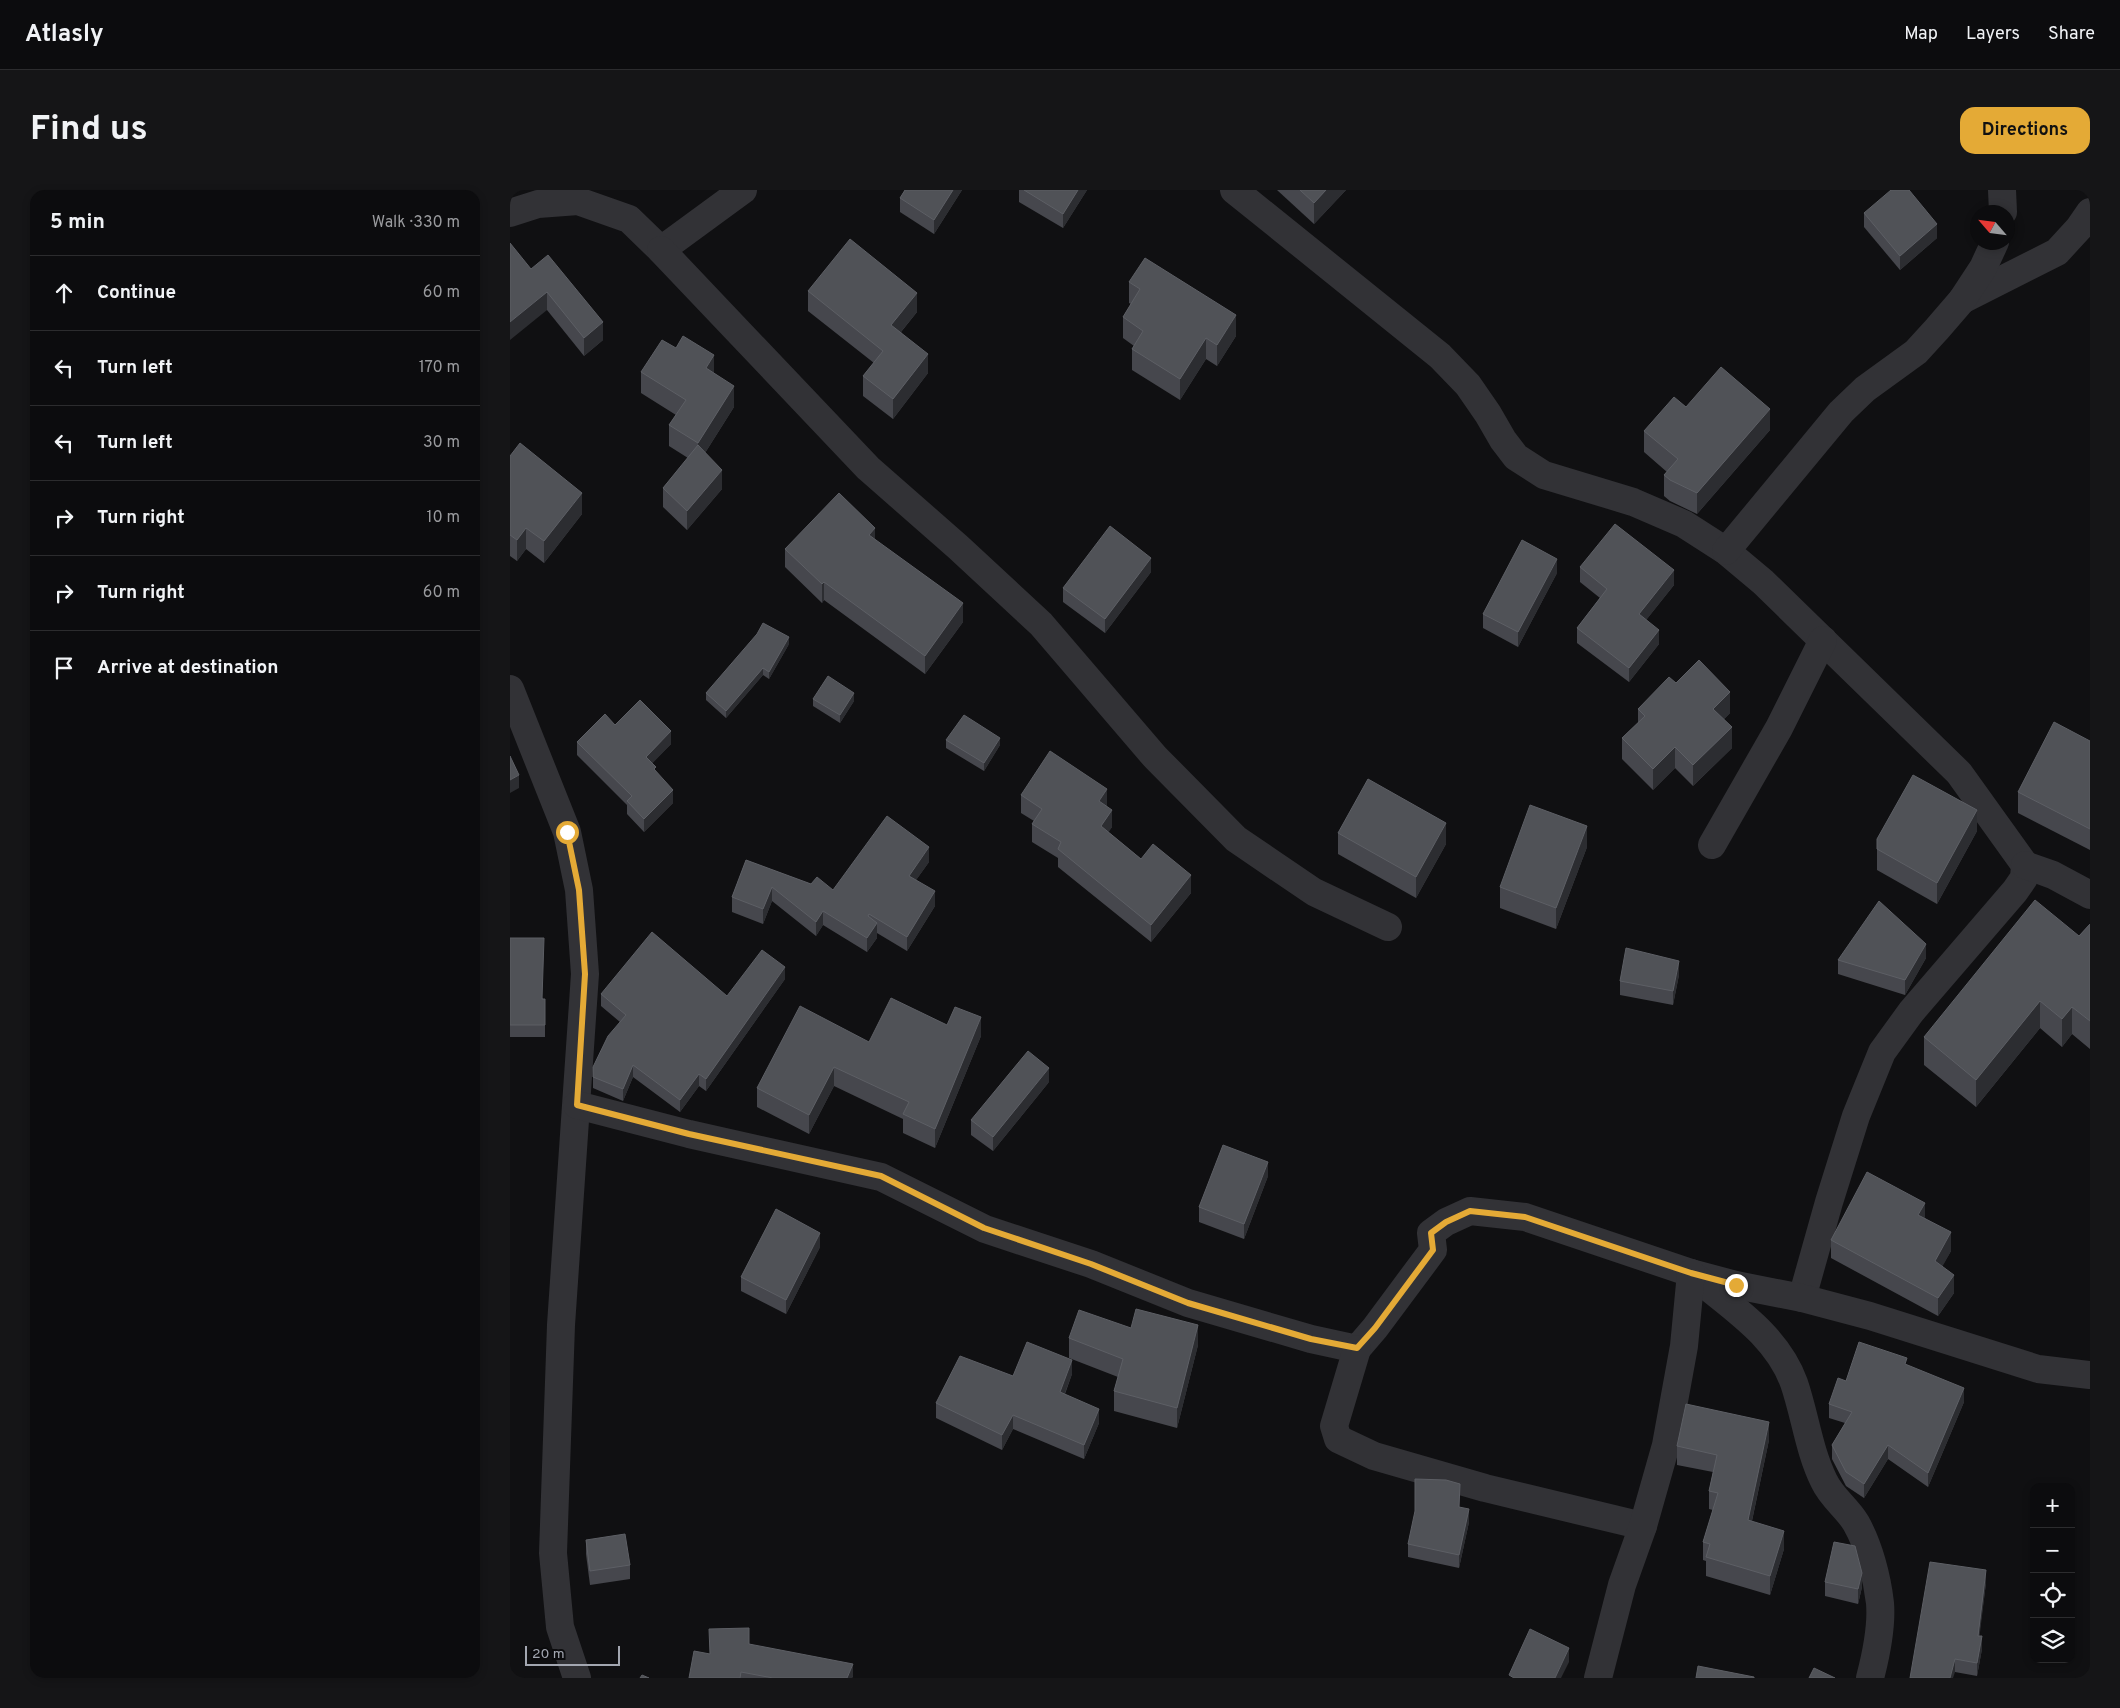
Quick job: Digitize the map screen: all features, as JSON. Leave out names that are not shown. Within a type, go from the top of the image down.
[{"type":"street","points":[[661,250],[743,190]]},
{"type":"street","points":[[1234,190],[1440,356],[1468,385],[1516,457],[1544,475],[1633,502],[1675,520],[1726,551],[1763,582],[1959,773],[2025,864],[2053,875],[2090,895]]},
{"type":"street","points":[[2002,190],[2003,205]]},
{"type":"street","points":[[510,214],[538,204],[578,201],[629,219],[661,250],[868,468],[958,547],[1041,624],[1155,757],[1236,839],[1314,892],[1388,927]]},
{"type":"street","points":[[1962,300],[2057,252],[2079,228],[2090,212]]},
{"type":"street","points":[[1726,551],[1841,412],[1865,389],[1916,352],[1962,300],[1983,268],[1991,250]]},
{"type":"street","points":[[1712,845],[1779,728],[1822,640]]},
{"type":"street","points":[[510,689],[567,832],[579,890],[585,974],[561,1325],[553,1553],[560,1628],[577,1678]]},
{"type":"street","points":[[1802,1298],[1856,1116],[1882,1052],[1911,1012],[2015,892],[2024,878],[2025,864]]},
{"type":"street","points":[[577,1105],[689,1134],[881,1176],[984,1228],[1091,1264],[1188,1303],[1311,1339],[1357,1348]]},
{"type":"street","points":[[1643,1526],[1485,1488],[1374,1456],[1349,1446],[1338,1439],[1334,1426],[1357,1348],[1393,1306],[1433,1250],[1431,1233],[1446,1222],[1470,1211],[1525,1217],[1691,1273],[1736,1285],[1802,1298],[1870,1316],[2038,1369],[2090,1375]]},
{"type":"street","points":[[1598,1678],[1622,1585],[1643,1526],[1666,1445],[1684,1346],[1691,1273]]},
{"type":"street","points":[[1691,1273],[1757,1328],[1777,1350],[1793,1382],[1824,1482],[1835,1500],[1856,1522],[1870,1556],[1880,1604],[1875,1660],[1870,1678]]},
{"type":"building","points":[[905,190],[953,190],[934,220],[900,198]]},
{"type":"building","points":[[1024,190],[1078,190],[1063,214]]},
{"type":"building","points":[[1300,190],[1326,190],[1314,203]]},
{"type":"building","points":[[1891,190],[1909,190],[1937,224],[1900,256],[1864,213]]},
{"type":"building","points":[[850,239],[917,293],[891,325],[928,354],[893,399],[863,376],[883,351],[808,291]]},
{"type":"building","points":[[510,243],[531,269],[548,255],[603,322],[584,338],[547,292],[510,322]]},
{"type":"building","points":[[1145,258],[1236,315],[1217,345],[1206,338],[1180,379],[1132,349],[1143,331],[1123,317],[1140,289],[1129,282]]},
{"type":"building","points":[[683,336],[714,355],[706,368],[734,386],[698,443],[669,425],[686,400],[641,372],[662,340],[676,348]]},
{"type":"building","points":[[1721,367],[1770,409],[1697,493],[1670,480],[1664,475],[1678,459],[1644,431],[1674,397],[1686,407]]},
{"type":"building","points":[[520,443],[582,493],[544,541],[526,528],[517,540],[510,535],[510,456]]},
{"type":"building","points":[[698,445],[722,470],[687,511],[663,488]]},
{"type":"building","points":[[839,493],[875,528],[869,535],[963,603],[925,656],[824,582],[822,584],[785,549]]},
{"type":"building","points":[[1615,524],[1674,570],[1639,614],[1659,630],[1629,668],[1577,628],[1607,589],[1580,567]]},
{"type":"building","points":[[1110,526],[1151,558],[1105,619],[1063,588]]},
{"type":"building","points":[[1522,540],[1557,559],[1518,632],[1483,614]]},
{"type":"building","points":[[763,623],[789,637],[769,672],[763,668],[726,711],[706,693],[757,634]]},
{"type":"building","points":[[1699,660],[1730,692],[1713,709],[1732,727],[1693,765],[1675,747],[1653,769],[1622,738],[1645,716],[1638,709],[1669,677],[1676,683]]},
{"type":"building","points":[[828,676],[854,693],[840,715],[813,699]]},
{"type":"building","points":[[640,700],[671,731],[646,757],[673,790],[644,819],[627,801],[632,796],[577,742],[605,714],[615,725]]},
{"type":"building","points":[[964,715],[1000,738],[984,763],[946,740]]},
{"type":"building","points":[[2054,722],[2090,741],[2090,829],[2018,792]]},
{"type":"building","points":[[1050,751],[1107,789],[1099,801],[1112,810],[1101,826],[1141,859],[1153,844],[1191,875],[1151,925],[1058,849],[1061,842],[1032,824],[1042,809],[1021,795]]},
{"type":"building","points":[[510,756],[519,775],[510,780]]},
{"type":"building","points":[[1913,775],[1977,810],[1937,883],[1877,849],[1877,839]]},
{"type":"building","points":[[1368,779],[1446,823],[1416,877],[1338,833]]},
{"type":"building","points":[[1530,805],[1587,826],[1556,908],[1500,887]]},
{"type":"building","points":[[887,816],[929,847],[909,876],[935,891],[907,937],[869,914],[868,916],[877,923],[867,938],[823,911],[816,922],[772,887],[763,909],[732,897],[746,860],[811,884],[817,877],[833,890]]},
{"type":"building","points":[[2035,900],[2079,936],[2090,924],[2090,1021],[2072,1007],[2062,1019],[2040,1001],[1976,1080],[1924,1037]]},
{"type":"building","points":[[1879,901],[1926,944],[1905,980],[1838,960]]},
{"type":"building","points":[[652,932],[727,996],[762,950],[785,967],[706,1079],[699,1074],[680,1100],[633,1065],[623,1089],[593,1077],[593,1067],[608,1036],[626,1015],[601,994]]},
{"type":"building","points":[[510,938],[544,938],[542,999],[545,999],[545,1025],[510,1025]]},
{"type":"building","points":[[1626,948],[1679,961],[1673,991],[1620,981]]},
{"type":"building","points":[[891,998],[947,1025],[955,1007],[981,1017],[935,1129],[903,1114],[909,1102],[834,1067],[809,1115],[757,1088],[800,1006],[869,1042]]},
{"type":"building","points":[[1028,1051],[1049,1068],[993,1137],[971,1120]]},
{"type":"building","points":[[1223,1145],[1268,1162],[1244,1224],[1199,1207]]},
{"type":"building","points":[[1867,1172],[1925,1203],[1918,1215],[1951,1232],[1935,1261],[1954,1275],[1938,1298],[1831,1240]]},
{"type":"building","points":[[776,1209],[820,1233],[786,1300],[741,1277]]},
{"type":"building","points":[[1136,1309],[1198,1325],[1177,1408],[1114,1391],[1123,1359],[1069,1338],[1079,1310],[1131,1328]]},
{"type":"building","points":[[1027,1342],[1072,1360],[1060,1392],[1099,1409],[1084,1445],[1013,1415],[1002,1435],[936,1403],[960,1356],[1013,1376]]},
{"type":"building","points":[[1859,1342],[1907,1358],[1905,1364],[1964,1388],[1928,1473],[1888,1445],[1864,1484],[1846,1472],[1832,1445],[1852,1412],[1829,1404],[1838,1378],[1846,1381]]},
{"type":"building","points":[[1686,1404],[1769,1422],[1748,1520],[1784,1531],[1770,1576],[1706,1557],[1710,1544],[1703,1542],[1718,1493],[1709,1491],[1717,1455],[1677,1446]]},
{"type":"building","points":[[1415,1479],[1446,1480],[1460,1484],[1459,1507],[1469,1509],[1459,1555],[1408,1544],[1415,1511]]},
{"type":"building","points":[[625,1534],[630,1565],[590,1571],[586,1540]]},
{"type":"building","points":[[1834,1542],[1855,1546],[1862,1573],[1858,1589],[1825,1582]]},
{"type":"building","points":[[1930,1562],[1986,1570],[1978,1636],[1982,1636],[1977,1663],[1955,1659],[1950,1678],[1910,1678]]},
{"type":"building","points":[[749,1628],[749,1644],[853,1664],[847,1678],[773,1678],[741,1672],[740,1678],[689,1678],[694,1651],[710,1654],[709,1629]]},
{"type":"building","points":[[1530,1629],[1569,1648],[1555,1678],[1514,1678],[1509,1675]]},
{"type":"building","points":[[1698,1666],[1754,1677],[1754,1678],[1696,1678]]},
{"type":"building","points":[[1814,1668],[1835,1678],[1809,1678]]},
{"type":"route","points":[[567,832],[579,890],[585,974],[577,1105],[689,1134],[881,1176],[984,1228],[1091,1264],[1188,1303],[1311,1339],[1357,1348],[1404,1291],[1433,1250],[1431,1233],[1446,1222],[1470,1211],[1525,1217],[1691,1273],[1736,1285]]}]
